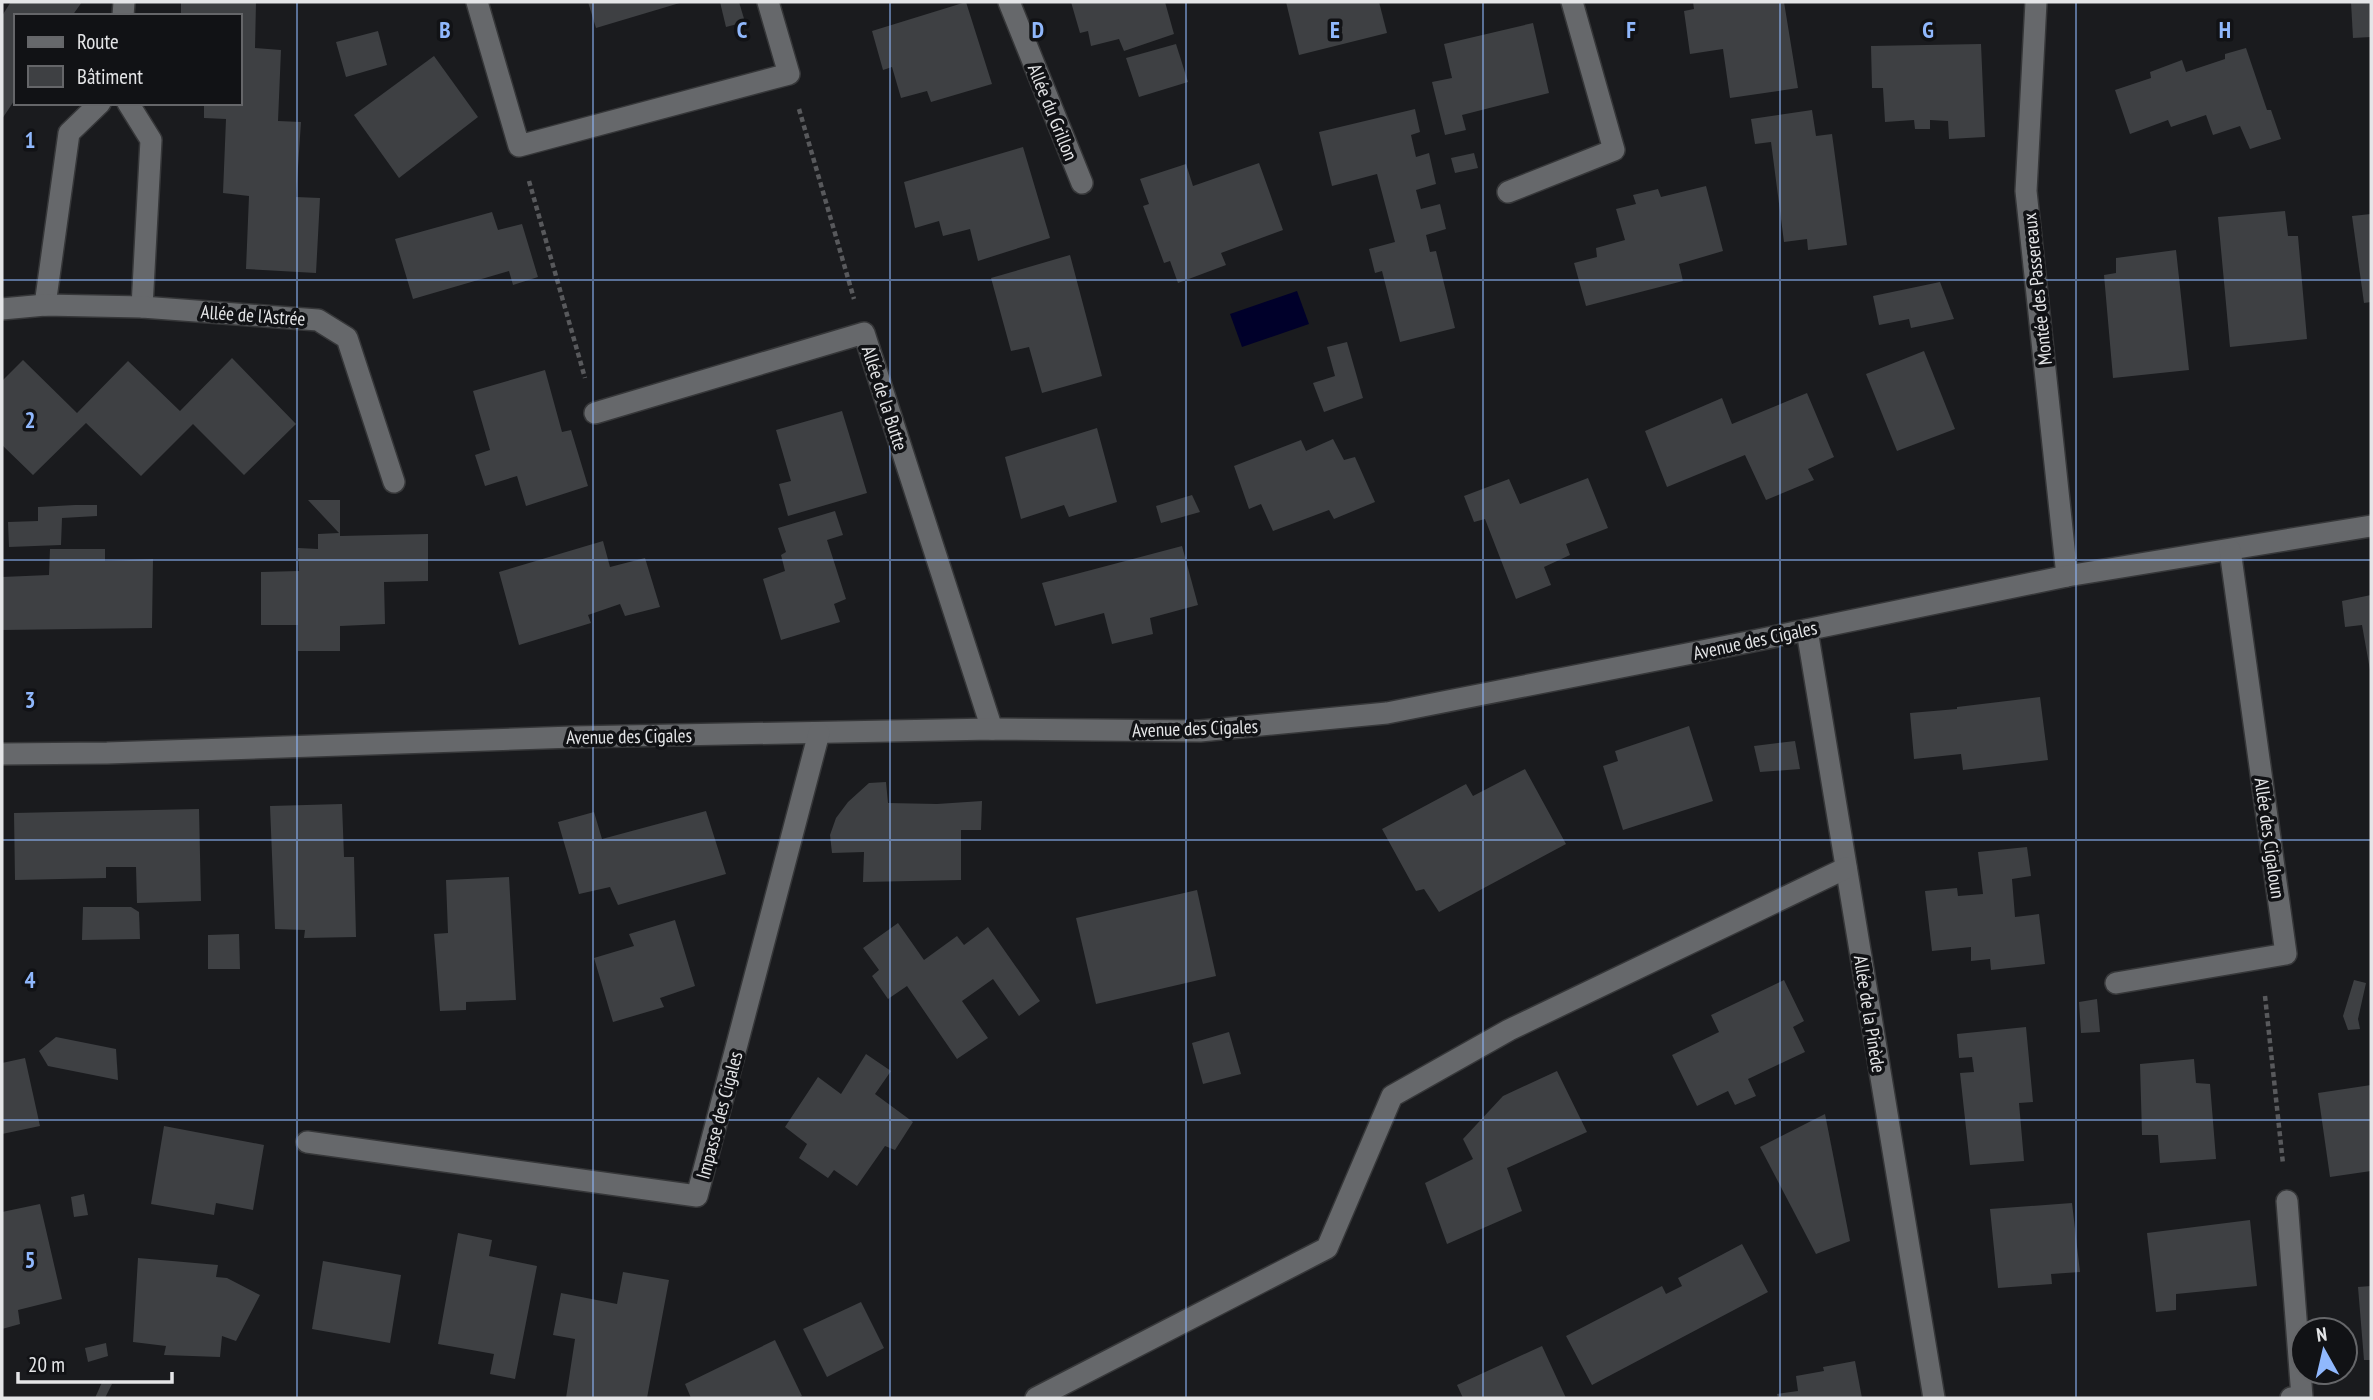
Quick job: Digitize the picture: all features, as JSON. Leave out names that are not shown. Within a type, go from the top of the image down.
[{"type":"street","points":[[477,2],[519,146],[789,74],[768,2]]},
{"type":"street","name":"Allée du Grillon","points":[[1009,2],[1082,183]]},
{"type":"street","points":[[1508,192],[1614,150],[1572,2]]},
{"type":"street","name":"Montée des Passereaux","points":[[2036,2],[2026,191],[2067,576]]},
{"type":"street","points":[[45,306],[69,133],[98,105]]},
{"type":"street","points":[[129,105],[151,140],[142,307]]},
{"type":"street","name":"Allée de l'Astrée","points":[[2,309],[45,306],[142,307],[318,320],[346,338],[394,482]]},
{"type":"street","name":"Allée de la Butte","points":[[595,413],[864,333],[992,730]]},
{"type":"street","name":"Avenue des Cigales","points":[[2,754],[107,753],[573,737],[992,730],[1200,731],[1387,713],[2067,576],[2371,526]]},
{"type":"street","name":"Allée des Cigaloun","points":[[2116,983],[2286,954],[2230,550]]},
{"type":"street","name":"Allée de la Pinède","points":[[1807,630],[1934,1398]]},
{"type":"street","name":"Impasse des Cigales","points":[[307,1142],[697,1196],[819,733]]},
{"type":"street","points":[[1036,1398],[1327,1248],[1392,1096],[1509,1030],[1846,868]]},
{"type":"street","points":[[2287,1201],[2302,1397],[2291,1398]]},
{"type":"path","points":[[789,74],[864,333]]},
{"type":"path","points":[[519,146],[595,413]]},
{"type":"path","points":[[2260,958],[2287,1201]]},
{"type":"water","points":[[1297,291],[1309,324],[1242,347],[1230,314]]},
{"type":"building","points":[[8,2],[82,2],[73,14],[14,14],[14,101],[2,119],[2,16],[10,3]]},
{"type":"building","points":[[181,2],[256,2],[255,48],[281,50],[278,121],[301,122],[296,197],[320,198],[316,273],[246,269],[249,196],[223,193],[226,119],[204,118],[204,105],[242,105],[242,14],[181,14]]},
{"type":"building","points":[[588,2],[683,2],[596,28]]},
{"type":"building","points":[[720,2],[739,2],[745,22],[726,27]]},
{"type":"building","points":[[966,2],[992,84],[931,102],[927,91],[901,98],[892,67],[883,70],[872,31]]},
{"type":"building","points":[[1071,2],[1165,2],[1174,34],[1124,51],[1119,39],[1091,46],[1088,31],[1080,33]]},
{"type":"building","points":[[1286,2],[1379,2],[1387,33],[1299,55]]},
{"type":"building","points":[[1693,2],[1784,2],[1798,88],[1730,98],[1723,49],[1690,54],[1684,11],[1694,9]]},
{"type":"building","points":[[2351,2],[2371,2],[2371,37],[2353,38]]},
{"type":"building","points":[[1533,23],[1549,93],[1462,115],[1466,130],[1445,135],[1432,82],[1452,78],[1444,44]]},
{"type":"building","points":[[378,31],[387,65],[346,77],[336,42]]},
{"type":"building","points":[[1176,44],[1188,82],[1139,97],[1126,58]]},
{"type":"building","points":[[1981,44],[1985,137],[1949,139],[1948,121],[1930,120],[1930,129],[1915,129],[1914,120],[1885,122],[1883,88],[1872,88],[1871,46]]},
{"type":"building","points":[[2246,48],[2267,110],[2271,110],[2281,139],[2250,149],[2240,126],[2213,135],[2206,115],[2171,127],[2168,120],[2130,134],[2115,90],[2151,78],[2150,72],[2182,60],[2186,72],[2225,59],[2225,54]]},
{"type":"building","points":[[434,56],[478,117],[399,178],[354,115]]},
{"type":"building","points":[[1415,109],[1420,132],[1411,135],[1416,157],[1429,153],[1436,184],[1416,190],[1421,209],[1440,204],[1446,229],[1426,235],[1430,252],[1436,251],[1455,328],[1400,342],[1382,271],[1375,273],[1369,249],[1395,242],[1377,174],[1332,186],[1319,132]]},
{"type":"building","points":[[1812,110],[1816,136],[1832,134],[1847,245],[1808,250],[1807,239],[1784,242],[1771,142],[1755,144],[1751,119]]},
{"type":"building","points":[[1023,147],[1050,238],[978,261],[970,229],[943,236],[939,221],[915,228],[904,182]]},
{"type":"building","points":[[1474,153],[1478,168],[1455,173],[1451,158]]},
{"type":"building","points":[[1259,163],[1283,230],[1221,253],[1226,265],[1178,283],[1170,261],[1164,263],[1143,206],[1149,204],[1140,179],[1186,164],[1193,186]]},
{"type":"building","points":[[1706,186],[1723,251],[1679,264],[1683,281],[1586,306],[1574,263],[1597,257],[1596,248],[1625,240],[1616,209],[1636,204],[1633,195],[1658,189],[1661,197]]},
{"type":"building","points":[[2285,211],[2288,236],[2298,236],[2307,339],[2230,347],[2218,217]]},
{"type":"building","points":[[492,212],[498,230],[522,224],[538,277],[513,285],[509,271],[413,299],[395,239]]},
{"type":"building","points":[[2371,214],[2371,302],[2364,303],[2352,216]]},
{"type":"building","points":[[2176,250],[2189,370],[2113,378],[2104,275],[2116,273],[2116,258]]},
{"type":"building","points":[[1070,255],[1102,376],[1042,393],[1029,347],[1011,351],[991,278]]},
{"type":"building","points":[[1940,282],[1954,319],[1911,328],[1909,319],[1879,325],[1873,296]]},
{"type":"building","points":[[1347,342],[1363,398],[1324,412],[1313,383],[1335,376],[1327,347]]},
{"type":"building","points":[[1924,351],[1955,429],[1897,451],[1866,374]]},
{"type":"building","points":[[232,358],[296,424],[244,475],[193,424],[141,476],[86,423],[33,475],[2,445],[2,381],[23,360],[77,413],[128,361],[180,411]]},
{"type":"building","points":[[545,370],[562,432],[571,430],[588,486],[526,506],[517,476],[485,486],[475,455],[490,450],[473,391]]},
{"type":"building","points":[[1807,393],[1834,457],[1808,469],[1814,480],[1766,500],[1745,455],[1667,487],[1645,431],[1722,398],[1732,424]]},
{"type":"building","points":[[842,411],[867,493],[788,516],[779,484],[791,481],[776,430]]},
{"type":"building","points":[[1097,428],[1117,502],[1069,517],[1064,505],[1021,519],[1005,457]]},
{"type":"building","points":[[1333,439],[1344,460],[1355,457],[1375,502],[1334,519],[1329,510],[1273,531],[1261,504],[1249,509],[1234,466],[1301,440],[1306,451]]},
{"type":"building","points":[[1588,478],[1608,528],[1566,544],[1570,555],[1544,567],[1551,585],[1516,599],[1485,519],[1474,522],[1464,496],[1509,479],[1520,504]]},
{"type":"building","points":[[1192,495],[1200,512],[1161,523],[1156,506]]},
{"type":"building","points":[[308,500],[340,500],[340,536],[428,534],[428,581],[384,582],[385,624],[340,626],[340,651],[298,651],[298,625],[261,625],[261,572],[299,571],[298,548],[318,549],[318,534],[339,533]]},
{"type":"building","points":[[97,505],[97,516],[62,518],[61,545],[9,547],[8,522],[38,521],[38,507]]},
{"type":"building","points":[[835,511],[843,535],[827,540],[846,599],[834,604],[840,622],[781,640],[763,579],[785,571],[781,555],[786,552],[778,528]]},
{"type":"building","points":[[603,541],[610,567],[645,558],[660,607],[625,616],[620,604],[588,615],[591,623],[519,645],[499,572]]},
{"type":"building","points":[[1182,546],[1198,605],[1150,618],[1153,634],[1112,644],[1104,613],[1055,626],[1042,583]]},
{"type":"building","points":[[50,549],[105,549],[105,561],[153,559],[152,628],[2,630],[2,577],[49,575]]},
{"type":"building","points":[[2371,595],[2370,670],[2362,625],[2345,627],[2342,601]]},
{"type":"building","points":[[2040,697],[2048,760],[1963,770],[1961,754],[1914,759],[1910,713]]},
{"type":"building","points":[[1689,726],[1713,801],[1623,830],[1603,766],[1618,761],[1615,751]]},
{"type":"building","points":[[1795,741],[1800,769],[1760,772],[1754,746]]},
{"type":"building","points":[[1525,769],[1566,844],[1439,912],[1424,889],[1416,891],[1382,829],[1466,784],[1473,796]]},
{"type":"building","points":[[886,782],[888,803],[982,801],[981,830],[961,830],[961,880],[863,882],[864,852],[832,853],[830,835],[836,818],[848,802],[869,783]]},
{"type":"building","points":[[342,804],[344,857],[354,857],[356,937],[304,938],[305,930],[275,929],[270,806]]},
{"type":"building","points":[[199,809],[201,901],[137,903],[136,867],[106,867],[106,878],[15,880],[14,813]]},
{"type":"building","points":[[706,811],[726,874],[618,905],[610,887],[579,894],[558,822],[594,812],[602,839]]},
{"type":"building","points":[[2027,847],[2031,876],[2012,879],[2015,917],[2039,914],[2045,964],[1991,970],[1990,959],[1971,961],[1971,947],[1932,951],[1925,891],[1957,888],[1958,896],[1983,894],[1978,852]]},
{"type":"building","points":[[509,877],[516,1000],[466,1002],[466,1010],[440,1011],[434,934],[448,933],[446,880]]},
{"type":"building","points":[[1197,890],[1216,976],[1096,1004],[1076,918]]},
{"type":"building","points":[[83,907],[131,907],[139,912],[140,939],[82,940]]},
{"type":"building","points":[[675,920],[695,986],[660,998],[664,1007],[613,1022],[594,958],[634,946],[629,934]]},
{"type":"building","points":[[898,923],[924,960],[957,936],[964,945],[988,927],[1040,1001],[1019,1016],[993,979],[962,1001],[988,1038],[957,1059],[907,986],[888,999],[872,976],[879,970],[863,948]]},
{"type":"building","points":[[239,934],[240,969],[208,969],[208,935]]},
{"type":"building","points":[[1784,980],[1804,1021],[1793,1027],[1805,1052],[1748,1079],[1756,1096],[1735,1105],[1728,1091],[1697,1106],[1672,1055],[1719,1032],[1711,1015]]},
{"type":"building","points":[[2354,980],[2366,983],[2358,1019],[2360,1029],[2348,1030],[2343,1016]]},
{"type":"building","points":[[2097,999],[2100,1032],[2081,1033],[2079,1002]]},
{"type":"building","points":[[2026,1027],[2033,1102],[2019,1103],[2024,1161],[1970,1165],[1960,1073],[1974,1072],[1972,1057],[1959,1058],[1957,1034]]},
{"type":"building","points":[[1229,1032],[1241,1074],[1203,1084],[1192,1043]]},
{"type":"building","points":[[56,1037],[116,1049],[118,1080],[48,1066],[39,1051]]},
{"type":"building","points":[[866,1054],[891,1071],[875,1094],[913,1122],[895,1150],[885,1146],[857,1186],[834,1170],[828,1178],[799,1158],[807,1144],[785,1127],[818,1077],[841,1094]]},
{"type":"building","points":[[25,1058],[40,1126],[2,1134],[2,1063]]},
{"type":"building","points":[[2194,1059],[2196,1083],[2210,1084],[2216,1159],[2160,1163],[2158,1135],[2142,1135],[2140,1064]]},
{"type":"building","points":[[1557,1071],[1587,1132],[1507,1168],[1522,1211],[1447,1244],[1425,1183],[1473,1159],[1463,1139],[1503,1096]]},
{"type":"building","points":[[2371,1085],[2371,1171],[2330,1177],[2318,1093]]},
{"type":"building","points":[[1825,1114],[1850,1241],[1816,1254],[1760,1147]]},
{"type":"building","points":[[164,1126],[264,1145],[253,1210],[216,1203],[214,1215],[151,1204]]},
{"type":"building","points":[[84,1194],[88,1215],[74,1217],[71,1197]]},
{"type":"building","points":[[2072,1203],[2080,1272],[2051,1274],[2052,1284],[1998,1288],[1990,1209]]},
{"type":"building","points":[[40,1204],[62,1299],[18,1310],[20,1324],[2,1329],[2,1212]]},
{"type":"building","points":[[2250,1220],[2257,1286],[2176,1294],[2176,1310],[2156,1312],[2147,1233]]},
{"type":"building","points":[[458,1233],[492,1240],[489,1256],[537,1266],[515,1379],[490,1374],[494,1354],[438,1344]]},
{"type":"building","points":[[1742,1244],[1768,1292],[1592,1385],[1566,1336],[1662,1286],[1666,1294],[1682,1286],[1678,1278]]},
{"type":"building","points":[[138,1258],[218,1265],[216,1277],[227,1278],[260,1295],[236,1341],[222,1336],[220,1357],[164,1355],[166,1346],[133,1342]]},
{"type":"building","points":[[323,1261],[401,1275],[390,1343],[312,1329]]},
{"type":"building","points":[[623,1272],[669,1280],[647,1398],[566,1398],[575,1339],[553,1335],[561,1293],[617,1304]]},
{"type":"building","points":[[2371,1286],[2371,1360],[2364,1360],[2358,1287]]},
{"type":"building","points":[[861,1302],[884,1348],[827,1377],[803,1329]]},
{"type":"building","points":[[775,1340],[802,1396],[691,1398],[685,1384]]},
{"type":"building","points":[[106,1343],[108,1356],[88,1362],[85,1348]]},
{"type":"building","points":[[1542,1346],[1566,1398],[1463,1398],[1457,1385]]},
{"type":"building","points":[[1855,1361],[1862,1398],[1778,1398],[1777,1394],[1798,1391],[1796,1376]]},
{"type":"building","points":[[103,1380],[112,1384],[105,1398],[95,1398]]}]
